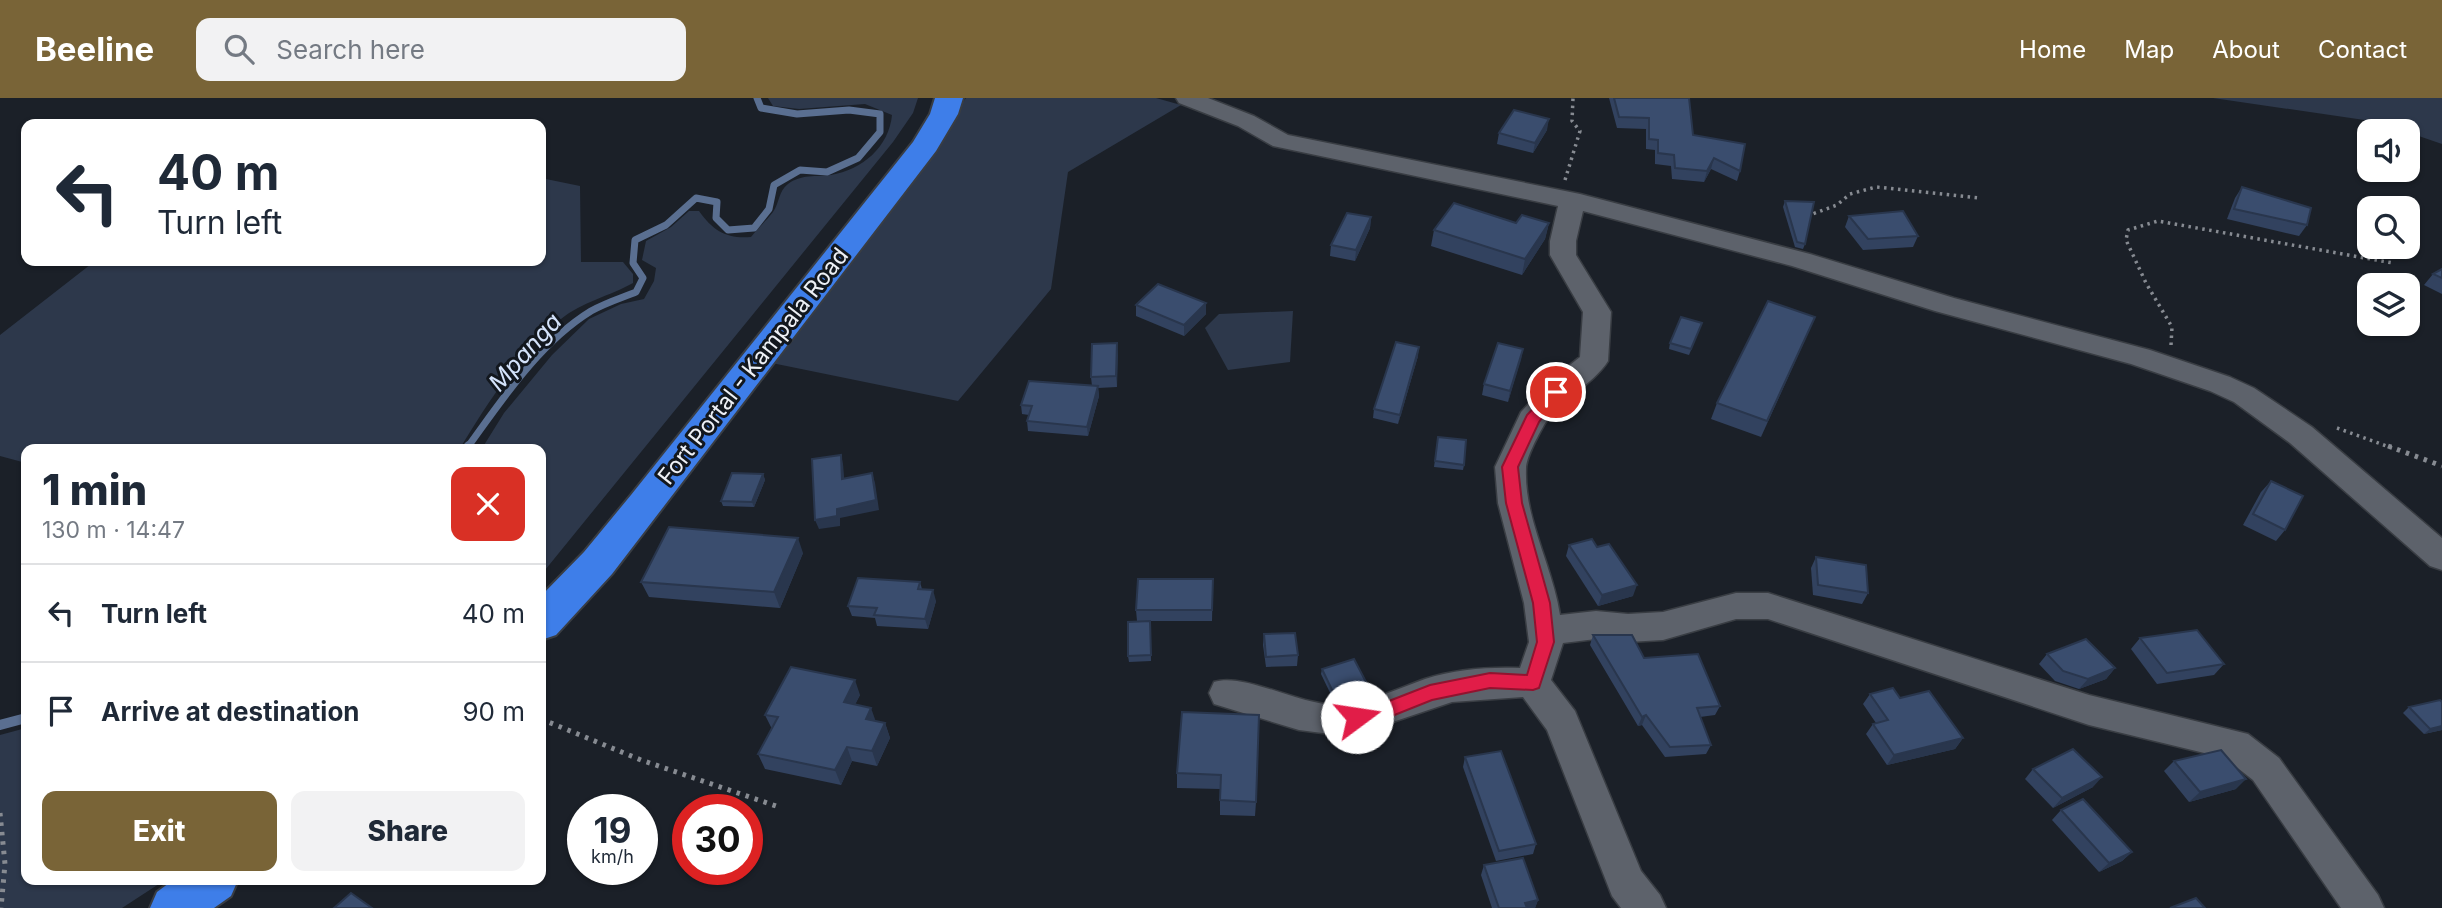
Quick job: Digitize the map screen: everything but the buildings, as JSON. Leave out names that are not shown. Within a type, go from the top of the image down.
[{"type":"highway","name":"Fort Portal - Kampala Road","points":[[546,618],[597,563],[645,505],[926,145],[944,114],[949,98]]},
{"type":"highway","points":[[174,908],[207,885]]},
{"type":"street","points":[[1187,98],[1246,121],[1281,141],[1571,199],[1801,260],[1945,305],[2169,367],[2220,384],[2244,395],[2301,435],[2442,557]]},
{"type":"street","points":[[1533,683],[1545,649],[1544,631],[1541,603],[1514,503],[1510,467],[1532,419],[1561,387],[1594,361],[1597,312],[1563,255],[1561,247],[1572,208],[1571,199]]},
{"type":"street","points":[[1544,631],[1596,625],[1628,628],[1663,626],[1736,606],[1769,606],[2089,710],[2235,744],[2266,769],[2364,908]]},
{"type":"street","points":[[1227,693],[1291,711],[1338,720],[1392,708],[1430,693],[1490,680],[1533,683],[1562,722],[1626,883],[1646,908]]},
{"type":"path","points":[[1571,199],[1561,192],[1580,131],[1572,121],[1573,98]]},
{"type":"path","points":[[1801,260],[1793,224],[1837,205],[1850,194],[1876,187],[1980,198]]},
{"type":"path","points":[[2169,367],[2172,327],[2146,283],[2126,240],[2128,230],[2158,221],[2393,262]]},
{"type":"path","points":[[2331,425],[2442,466]]},
{"type":"path","points":[[546,721],[641,760],[779,807]]},
{"type":"path","points":[[0,813],[5,864],[1,908]]},
{"type":"shaded area","points":[[768,98],[918,98],[913,113],[893,142],[546,569],[546,444],[485,444],[504,413],[552,355],[589,319],[621,304],[644,299],[654,281],[656,268],[642,260],[646,241],[671,227],[689,211],[699,211],[715,229],[728,235],[751,237],[773,212],[782,190],[788,184],[803,177],[842,172],[872,155],[886,137],[892,115],[865,104],[799,109],[773,106]]},
{"type":"shaded area","points":[[966,98],[1156,98],[1181,105],[1068,172],[1051,289],[958,401],[762,361],[833,278]]},
{"type":"shaded area","points":[[2213,98],[2442,98],[2442,144],[2420,136],[2420,119],[2357,119]]},
{"type":"shaded area","points":[[546,179],[580,186],[581,262],[623,262],[633,274],[633,283],[578,308],[547,331],[505,380],[463,444],[21,444],[21,462],[0,456],[0,335],[89,266],[546,266]]},
{"type":"shaded area","points":[[1293,311],[1290,362],[1228,370],[1205,328],[1219,314]]},
{"type":"shaded area","points":[[21,729],[21,885],[157,885],[122,908],[0,908],[0,735]]},
{"type":"waterway","name":"Mpanga","points":[[470,444],[523,374],[555,339],[591,311],[636,292],[643,278],[633,263],[635,240],[666,225],[696,198],[717,202],[716,218],[728,230],[754,228],[769,209],[774,185],[800,170],[827,172],[858,158],[880,132],[880,114],[849,110],[797,114],[761,108],[757,98]]},
{"type":"waterway","name":"Mpanga","points":[[0,725],[21,719]]},
{"type":"route","points":[[1357,717],[1392,708],[1430,693],[1490,680],[1533,683],[1546,642],[1541,603],[1514,503],[1510,467],[1532,419],[1556,392]]}]
